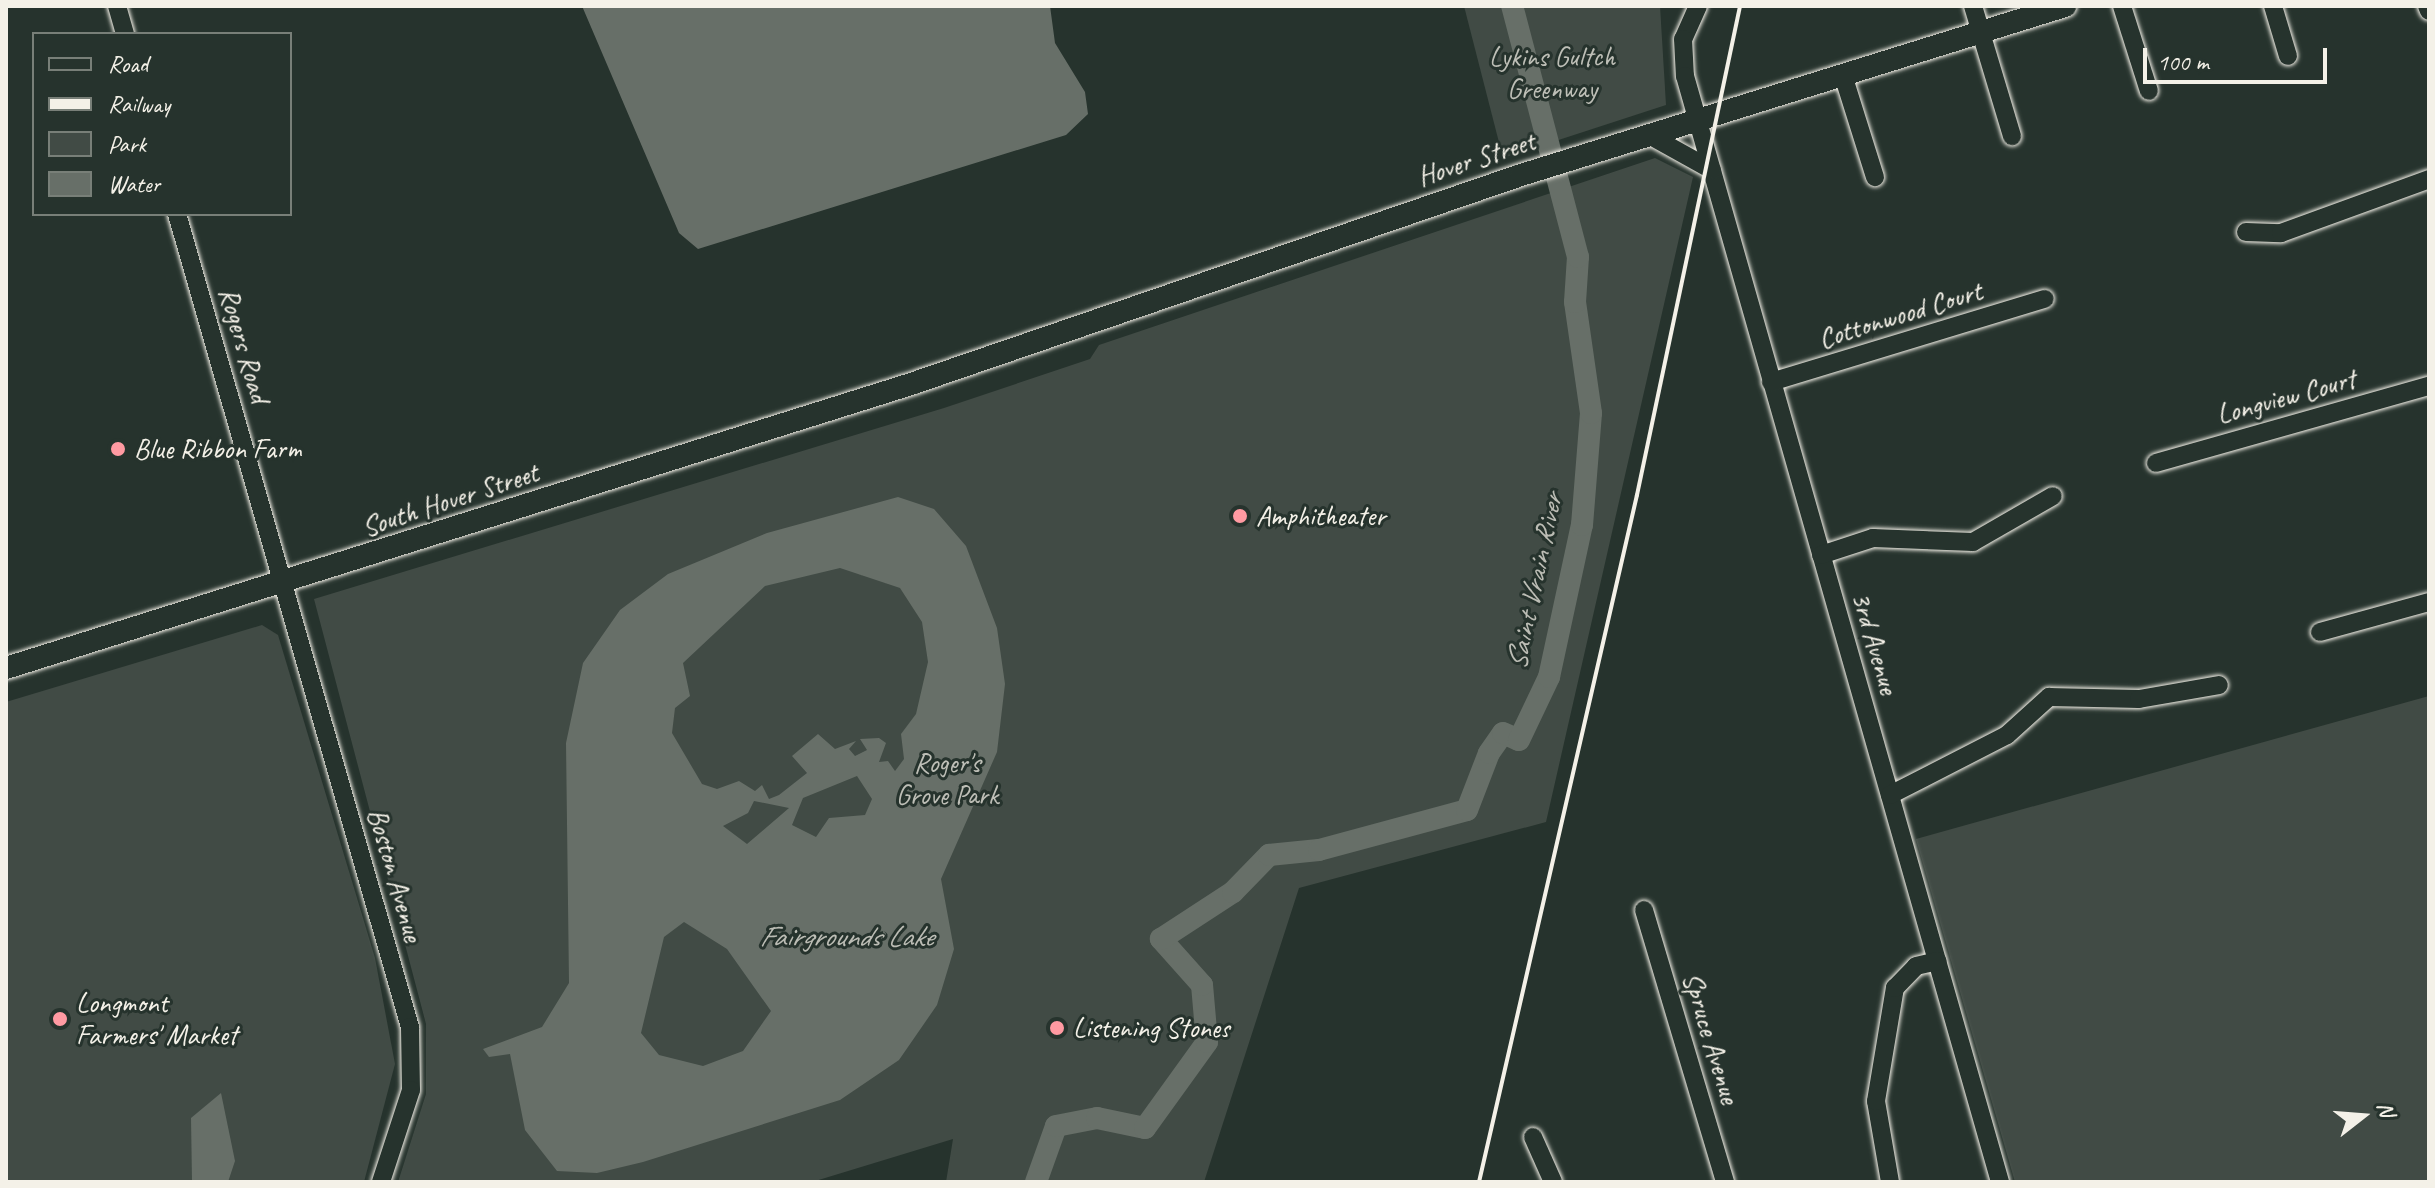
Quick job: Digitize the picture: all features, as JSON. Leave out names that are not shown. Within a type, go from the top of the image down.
[{"type":"main road","name":"Hover Street","points":[[911,384],[1600,149],[2065,6]]},
{"type":"main road","name":"South Hover Street","points":[[6,668],[283,585],[911,384]]},
{"type":"street","points":[[117,6],[124,32]]},
{"type":"street","name":"3rd Avenue","points":[[1698,6],[1682,54],[1698,119],[2000,1182]]},
{"type":"street","points":[[2122,6],[2149,91]]},
{"type":"street","points":[[2273,6],[2288,56]]},
{"type":"street","points":[[1974,7],[2012,136]]},
{"type":"street","points":[[1843,75],[1875,177]]},
{"type":"street","points":[[1649,135],[1712,170]]},
{"type":"street","points":[[2246,232],[2281,233],[2429,179]]},
{"type":"street","name":"Rogers Road","points":[[178,216],[283,585]]},
{"type":"street","name":"Cottonwood Court","points":[[1771,382],[2045,299]]},
{"type":"street","name":"Longview Court","points":[[2156,463],[2429,386]]},
{"type":"street","points":[[1821,555],[1873,538],[1973,542],[2053,496]]},
{"type":"street","name":"Boston Avenue","points":[[283,585],[410,1027],[411,1090],[381,1182]]},
{"type":"street","points":[[2320,632],[2429,602]]},
{"type":"street","points":[[1890,795],[2007,735],[2049,697],[2150,698],[2219,685]]},
{"type":"street","name":"Spruce Avenue","points":[[1644,910],[1725,1182]]},
{"type":"street","points":[[1890,1182],[1876,1101],[1895,988],[1916,966],[1937,961]]},
{"type":"street","points":[[1533,1137],[1553,1182]]},
{"type":"green space","name":"Lykins Gultch Greenway","points":[[1464,6],[1660,6],[1666,105],[1503,158]]},
{"type":"green space","name":"Roger's Grove Park","points":[[1655,158],[1693,177],[1546,822],[1299,888],[1204,1182],[946,1182],[953,1139],[812,1182],[398,1182],[426,1094],[426,1024],[314,599],[944,408],[1090,359],[1099,345]]},
{"type":"green space","points":[[262,625],[278,635],[375,958],[395,1064],[364,1182],[6,1182],[6,702]]},
{"type":"green space","points":[[2429,696],[2429,1182],[2015,1182],[1916,839]]},
{"type":"water","points":[[582,6],[1050,6],[1055,43],[1085,92],[1088,114],[1066,135],[698,249],[679,233]]},
{"type":"water","name":"Fairgrounds Lake","points":[[898,497],[934,509],[966,546],[997,628],[1005,684],[997,752],[941,879],[954,949],[937,1005],[899,1060],[840,1100],[643,1162],[597,1173],[557,1171],[525,1130],[510,1054],[489,1057],[483,1049],[542,1027],[569,983],[566,743],[583,663],[620,610],[668,574],[767,533]],"holes":[[[840,568],[900,588],[922,622],[928,662],[916,714],[901,734],[904,759],[895,771],[888,761],[879,762],[886,743],[879,738],[860,739],[867,750],[855,756],[849,749],[856,741],[835,749],[818,734],[792,756],[807,773],[779,795],[769,799],[762,785],[755,791],[739,781],[717,789],[702,784],[672,733],[675,708],[690,696],[683,663],[765,586]],[[857,776],[872,799],[865,815],[829,818],[816,837],[792,825],[803,798]],[[754,801],[789,808],[747,844],[723,826],[748,813]],[[684,922],[727,949],[771,1011],[743,1051],[703,1066],[659,1055],[641,1033],[664,937]]]},
{"type":"water","points":[[221,1093],[235,1161],[228,1182],[192,1182],[191,1118]]},
{"type":"waterway","name":"Saint Vrain River","points":[[1036,1182],[1056,1126],[1097,1118],[1145,1128],[1207,1042],[1202,985],[1161,939],[1233,892],[1269,855],[1319,850],[1467,810],[1489,753],[1503,733],[1519,740],[1549,677],[1582,525],[1591,413],[1575,302],[1578,257],[1512,6]]},
{"type":"railway","points":[[1479,1182],[1637,495],[1740,6]]},
{"type":"place","name":"Blue Ribbon Farm","points":[[118,449]]},
{"type":"place","name":"Amphitheater","points":[[1240,516]]},
{"type":"place","name":"Longmont Farmers' Market","points":[[60,1019]]},
{"type":"place","name":"Listening Stones","points":[[1057,1028]]}]
